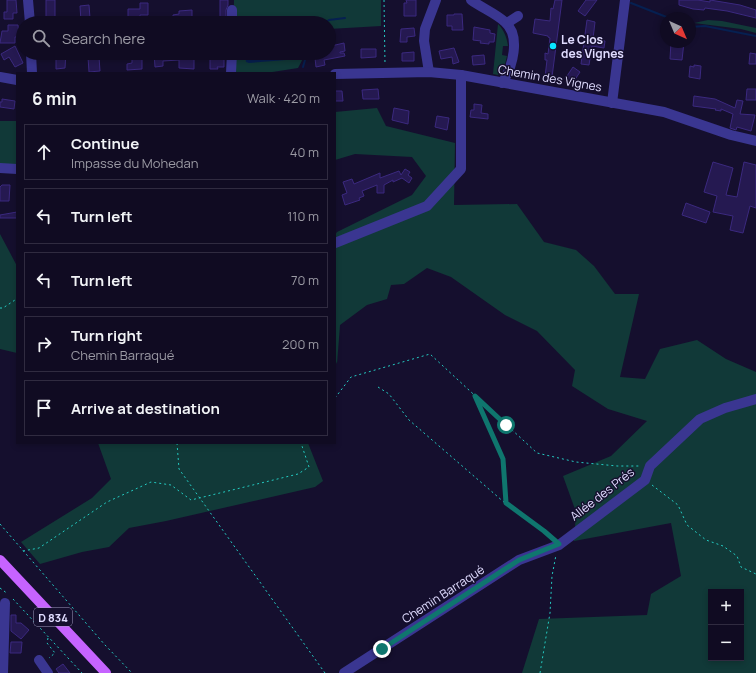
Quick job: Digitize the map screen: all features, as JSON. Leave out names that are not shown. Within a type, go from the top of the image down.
[{"type":"main road","name":"D 834","points":[[0,560],[106,673]]},
{"type":"street","points":[[28,0],[29,16]]},
{"type":"street","points":[[430,72],[424,41],[425,29],[436,0]]},
{"type":"street","points":[[471,0],[506,23],[514,42],[514,54],[502,82]]},
{"type":"street","points":[[612,103],[625,0]]},
{"type":"street","points":[[232,10],[232,16]]},
{"type":"street","points":[[506,23],[518,16]]},
{"type":"street","points":[[31,60],[32,72]]},
{"type":"street","points":[[231,72],[232,60]]},
{"type":"street","name":"Chemin des Vignes","points":[[336,74],[430,72],[461,75],[664,112],[731,136],[756,142]]},
{"type":"street","points":[[336,244],[427,206],[461,169],[461,75]]},
{"type":"street","points":[[0,77],[16,80]]},
{"type":"street","points":[[0,168],[16,169]]},
{"type":"street","name":"Allée des Prés","points":[[559,544],[645,480],[650,466],[700,419],[725,408],[756,399]]},
{"type":"street","name":"Chemin Barraqué","points":[[344,673],[519,560],[559,544]]},
{"type":"street","points":[[3,673],[9,599]]},
{"type":"path","points":[[384,0],[385,73]]},
{"type":"path","points":[[0,308],[3,308],[16,300]]},
{"type":"path","points":[[336,397],[351,377],[430,354],[537,453],[576,462],[616,466],[650,466]]},
{"type":"path","points":[[378,387],[389,394],[409,420],[506,503],[559,544],[552,576],[550,613],[540,673]]},
{"type":"path","points":[[475,396],[503,459],[506,503]]},
{"type":"path","points":[[177,444],[179,470],[325,673]]},
{"type":"path","points":[[23,551],[39,548],[107,502],[150,482],[171,485],[191,500],[298,474],[309,467],[301,444]]},
{"type":"path","points":[[645,480],[678,505],[687,525],[706,540],[728,549],[737,556],[741,567],[756,574]]},
{"type":"path","points":[[0,524],[105,645],[132,673]]},
{"type":"path","points":[[0,588],[9,599],[49,637],[82,673]]},
{"type":"path","points":[[43,666],[55,653],[47,643],[49,637]]},
{"type":"green space","points":[[234,0],[381,0],[381,26],[336,29],[336,16],[234,16]]},
{"type":"green space","points":[[708,20],[722,21],[756,28],[756,33],[741,29],[696,23]]},
{"type":"green space","points":[[498,24],[505,34],[508,46],[503,46],[502,55],[507,56],[505,64],[498,75],[493,74]]},
{"type":"green space","points":[[234,60],[302,60],[298,68],[272,72],[234,72]]},
{"type":"green space","points":[[377,108],[386,126],[455,143],[454,205],[517,204],[544,242],[576,250],[594,266],[615,294],[639,294],[620,377],[645,379],[660,349],[697,340],[726,359],[756,372],[756,673],[522,673],[539,619],[647,615],[651,594],[681,576],[671,523],[574,541],[576,512],[563,476],[611,456],[647,421],[608,409],[572,386],[575,370],[537,331],[505,315],[451,277],[427,268],[404,284],[391,285],[387,299],[367,305],[340,325],[337,364],[336,234],[412,195],[426,176],[412,157],[355,154],[336,160],[336,112]]},
{"type":"green space","points":[[0,121],[16,121],[16,165],[0,164]]},
{"type":"green space","points":[[0,234],[16,264],[16,353],[0,349]]},
{"type":"green space","points":[[98,444],[308,444],[323,481],[315,487],[129,528],[109,547],[82,552],[40,564],[21,542],[92,498],[111,479]]},
{"type":"water","points":[[246,60],[286,60],[249,63],[246,62]]},
{"type":"building","points":[[7,0],[16,0],[17,13],[13,13],[13,19],[4,19],[4,12],[7,12]]},
{"type":"building","points":[[46,0],[55,0],[55,16],[46,16]]},
{"type":"building","points":[[220,0],[228,0],[226,16],[220,16]]},
{"type":"building","points":[[406,0],[416,0],[416,16],[404,16],[404,3],[407,3]]},
{"type":"building","name":"Le Clos des Vignes","points":[[555,0],[562,0],[552,77],[545,77],[547,60],[545,60],[545,53],[548,54],[550,38],[548,36],[533,33],[535,19],[550,21],[551,8],[553,9]]},
{"type":"building","points":[[586,0],[597,0],[585,16],[578,11]]},
{"type":"building","points":[[679,0],[698,0],[710,2],[710,0],[740,5],[756,10],[756,18],[727,11],[705,8],[704,10],[693,9],[679,5]]},
{"type":"building","points":[[140,3],[148,3],[148,15],[128,16],[128,9],[140,9]]},
{"type":"building","points":[[89,5],[90,16],[81,16],[80,6]]},
{"type":"building","points":[[192,10],[192,16],[173,16],[179,14],[179,11]]},
{"type":"building","points":[[462,14],[463,30],[452,30],[452,26],[447,26],[447,15]]},
{"type":"building","points":[[587,20],[595,22],[593,39],[605,41],[604,48],[592,46],[589,65],[581,64]]},
{"type":"building","points":[[8,25],[16,25],[15,43],[0,43],[2,31],[8,31]]},
{"type":"building","points":[[474,27],[490,30],[490,33],[495,34],[494,42],[489,42],[489,44],[480,43],[481,41],[473,40]]},
{"type":"building","points":[[414,28],[415,36],[407,37],[407,42],[400,42],[401,29]]},
{"type":"building","points":[[344,43],[345,51],[340,53],[344,53],[345,56],[336,58],[336,45]]},
{"type":"building","points":[[15,46],[16,60],[22,60],[23,63],[15,67],[9,57],[4,60],[1,54]]},
{"type":"building","points":[[454,48],[459,62],[453,64],[452,57],[441,59],[439,51]]},
{"type":"building","points":[[671,48],[683,48],[682,60],[670,59]]},
{"type":"building","points":[[361,49],[376,49],[376,57],[361,58]]},
{"type":"building","points":[[414,52],[414,61],[402,61],[402,53]]},
{"type":"building","points":[[750,53],[756,54],[756,64],[749,64]]},
{"type":"building","points":[[484,55],[485,64],[473,65],[472,56]]},
{"type":"building","points":[[56,60],[66,60],[65,68],[56,69]]},
{"type":"building","points":[[88,60],[99,60],[100,71],[89,72]]},
{"type":"building","points":[[132,60],[142,60],[142,69],[127,70],[127,64],[132,63]]},
{"type":"building","points":[[154,60],[179,60],[163,61],[163,66],[155,67]]},
{"type":"building","points":[[179,60],[194,60],[194,69],[179,68]]},
{"type":"building","points":[[210,60],[224,60],[224,67],[210,69]]},
{"type":"building","points":[[315,60],[324,60],[325,65],[316,67]]},
{"type":"building","points":[[694,65],[701,66],[700,79],[689,77],[690,66],[694,67]]},
{"type":"building","points":[[573,67],[580,72],[572,84],[565,79]]},
{"type":"building","points":[[378,89],[379,99],[363,99],[362,90]]},
{"type":"building","points":[[747,89],[756,89],[756,100],[746,100]]},
{"type":"building","points":[[336,91],[342,91],[343,101],[336,101]]},
{"type":"building","points":[[694,96],[715,99],[735,108],[737,100],[743,101],[740,114],[755,115],[751,131],[737,127],[736,130],[730,128],[733,114],[721,109],[721,111],[693,106]]},
{"type":"building","points":[[2,99],[15,101],[14,109],[0,107],[0,102],[2,102]]},
{"type":"building","points":[[474,104],[482,105],[481,113],[488,114],[488,119],[470,117],[471,110],[474,110]]},
{"type":"building","points":[[394,108],[409,111],[408,124],[392,120]]},
{"type":"building","points":[[437,116],[449,118],[447,130],[435,127]]},
{"type":"building","points":[[713,162],[733,168],[726,195],[737,197],[744,162],[756,165],[756,208],[750,206],[743,233],[730,230],[733,216],[713,212],[717,196],[704,192]]},
{"type":"building","points":[[405,169],[410,172],[408,175],[412,178],[409,183],[402,178],[393,182],[393,180],[384,185],[384,193],[377,193],[377,185],[362,191],[364,196],[359,198],[360,200],[345,205],[342,195],[347,193],[343,182],[352,179],[354,184],[380,173],[380,178],[399,171],[401,175]]},
{"type":"building","points":[[2,185],[10,185],[9,201],[0,201],[0,187]]},
{"type":"building","points":[[686,203],[710,212],[706,223],[682,215]]},
{"type":"building","points":[[16,212],[16,218],[0,218],[0,215]]},
{"type":"building","points":[[11,615],[16,615],[16,623],[21,623],[29,630],[21,639],[11,631]]},
{"type":"building","points":[[11,642],[22,642],[21,653],[10,653]]},
{"type":"building","points":[[63,664],[70,673],[59,673],[56,669]]},
{"type":"waterway","points":[[631,3],[660,14]]},
{"type":"waterway","points":[[336,19],[345,18]]},
{"type":"waterway","points":[[696,27],[705,26],[756,36]]},
{"type":"waterway","points":[[303,67],[305,60]]},
{"type":"place","name":"Le Clos des Vignes","points":[[553,46]]},
{"type":"route","points":[[382,649],[519,560],[559,544],[506,503],[503,459],[475,396],[506,425]]}]
